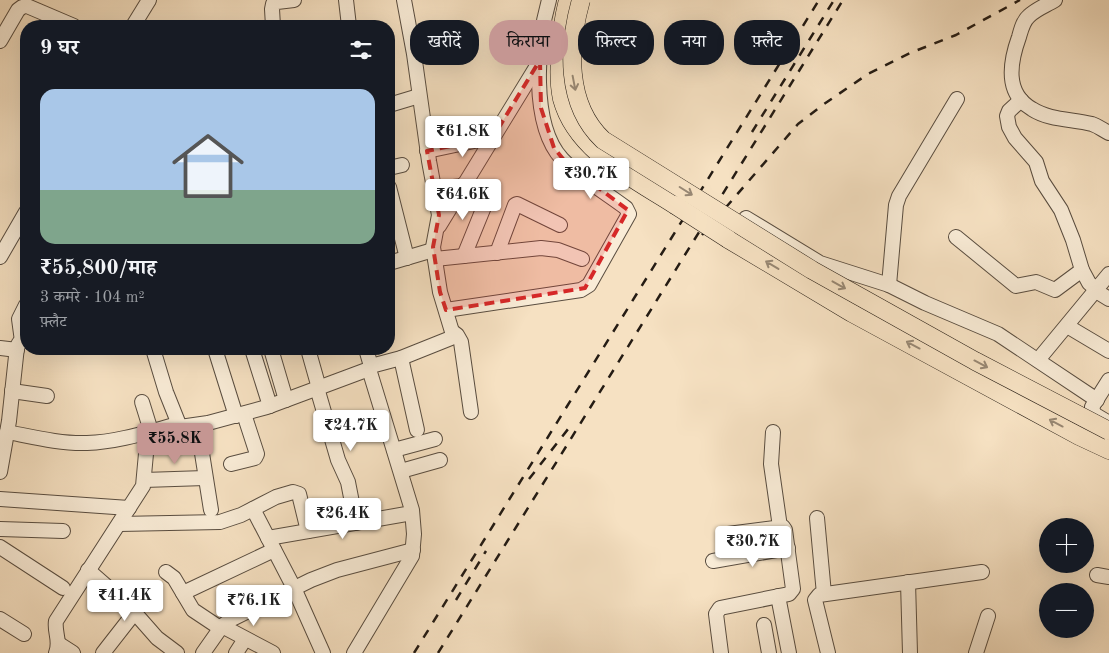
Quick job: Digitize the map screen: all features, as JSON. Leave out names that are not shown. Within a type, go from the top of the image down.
[{"type":"main road","points":[[568,0],[561,31],[559,78],[562,99],[569,118],[589,146],[629,176],[674,205],[844,308],[1106,442]]},
{"type":"main road","points":[[581,0],[573,34],[572,73],[579,101],[594,131],[603,140],[812,270],[975,360],[1106,442]]},
{"type":"street","points":[[137,20],[149,0]]},
{"type":"street","points":[[273,20],[273,4],[294,0]]},
{"type":"street","points":[[346,0],[348,20]]},
{"type":"street","points":[[404,0],[414,54],[427,151],[440,215],[434,255],[440,292],[453,332],[457,335],[460,342],[471,412]]},
{"type":"street","points":[[543,20],[549,0]]},
{"type":"street","points":[[1055,0],[1027,17],[1012,56],[1011,74],[1016,92],[1021,100],[1033,110],[1091,124],[1109,133]]},
{"type":"street","points":[[0,40],[18,10],[27,4],[61,20]]},
{"type":"street","points":[[438,226],[537,65]]},
{"type":"street","points":[[446,310],[586,288],[629,214],[626,208],[568,165],[554,148],[544,124],[541,108],[540,65]]},
{"type":"street","points":[[395,104],[419,96]]},
{"type":"street","points":[[889,285],[896,205],[899,196],[957,99]]},
{"type":"street","points":[[1021,100],[1009,111],[1007,116],[1009,127],[1015,138],[1033,157],[1042,181],[1061,210],[1092,284],[1109,298]]},
{"type":"street","points":[[427,151],[493,137]]},
{"type":"street","points":[[434,189],[463,185],[485,192],[488,197],[464,256]]},
{"type":"street","points":[[497,253],[517,204],[560,225]]},
{"type":"street","points":[[395,211],[407,258]]},
{"type":"street","points":[[746,218],[820,262],[889,285],[925,303],[998,334],[1097,400]]},
{"type":"street","points":[[0,257],[20,222]]},
{"type":"street","points":[[956,237],[1016,286],[1036,282],[1055,290],[1092,284],[1109,274]]},
{"type":"street","points":[[395,261],[434,255],[464,256],[550,248],[582,259]]},
{"type":"street","points":[[1038,360],[1067,326],[1092,284]]},
{"type":"street","points":[[1067,326],[1109,351]]},
{"type":"street","points":[[155,355],[178,424],[183,428],[270,406],[451,338],[453,332]]},
{"type":"street","points":[[0,348],[20,344]]},
{"type":"street","points":[[0,472],[4,436],[20,353]]},
{"type":"street","points":[[217,355],[257,454],[255,458],[231,464]]},
{"type":"street","points":[[254,355],[270,406]]},
{"type":"street","points":[[273,355],[286,400]]},
{"type":"street","points":[[310,355],[338,460],[348,482],[356,523]]},
{"type":"street","points":[[354,653],[412,556],[414,534],[412,513],[367,355]]},
{"type":"street","points":[[401,358],[417,430]]},
{"type":"street","points":[[1109,380],[1092,407],[1094,414],[1109,422]]},
{"type":"street","points":[[12,391],[47,396]]},
{"type":"street","points":[[73,653],[57,649],[56,621],[140,491],[144,480],[150,432],[142,402]]},
{"type":"street","points":[[4,436],[87,443],[117,440],[178,424]]},
{"type":"street","points":[[773,432],[771,464],[780,527]]},
{"type":"street","points":[[394,450],[435,439]]},
{"type":"street","points":[[201,447],[211,510]]},
{"type":"street","points":[[401,471],[440,460]]},
{"type":"street","points":[[144,480],[205,478]]},
{"type":"street","points":[[119,524],[220,522],[241,515],[282,495],[296,492],[308,531]]},
{"type":"street","points":[[0,499],[129,508]]},
{"type":"street","points":[[253,509],[294,588],[323,653]]},
{"type":"street","points":[[183,593],[271,544],[308,531],[412,513]]},
{"type":"street","points":[[817,518],[824,594]]},
{"type":"street","points":[[721,653],[716,614],[720,608],[789,594],[793,589],[785,530],[780,527],[728,534]]},
{"type":"street","points":[[0,530],[64,532]]},
{"type":"street","points":[[0,547],[63,588]]},
{"type":"street","points":[[713,561],[788,548]]},
{"type":"street","points":[[203,653],[221,627],[230,620],[294,588],[337,570],[413,550]]},
{"type":"street","points":[[88,570],[135,612],[157,638],[177,653]]},
{"type":"street","points":[[166,572],[174,578],[193,610],[269,652]]},
{"type":"street","points":[[828,653],[815,600],[819,595],[982,572]]},
{"type":"street","points":[[908,582],[910,653]]},
{"type":"street","points":[[778,596],[789,653]]},
{"type":"street","points":[[103,653],[135,612]]},
{"type":"street","points":[[976,653],[988,616]]},
{"type":"street","points":[[0,619],[24,634]]},
{"type":"street","points":[[764,625],[769,653]]},
{"type":"street","points":[[236,653],[245,639]]},
{"type":"highlighted area","points":[[540,60],[541,108],[554,148],[568,165],[628,210],[585,288],[446,310],[440,292],[433,247],[439,215],[427,151],[493,137]]},
{"type":"railway","points":[[414,653],[819,0]]},
{"type":"railway","points":[[752,132],[834,0]]},
{"type":"railway","points":[[438,653],[843,0]]},
{"type":"railway","points":[[702,235],[798,124],[824,104],[868,74],[910,53],[956,35],[1020,0]]},
{"type":"railway","points":[[529,479],[572,424]]},
{"type":"railway","points":[[456,600],[486,551]]}]
